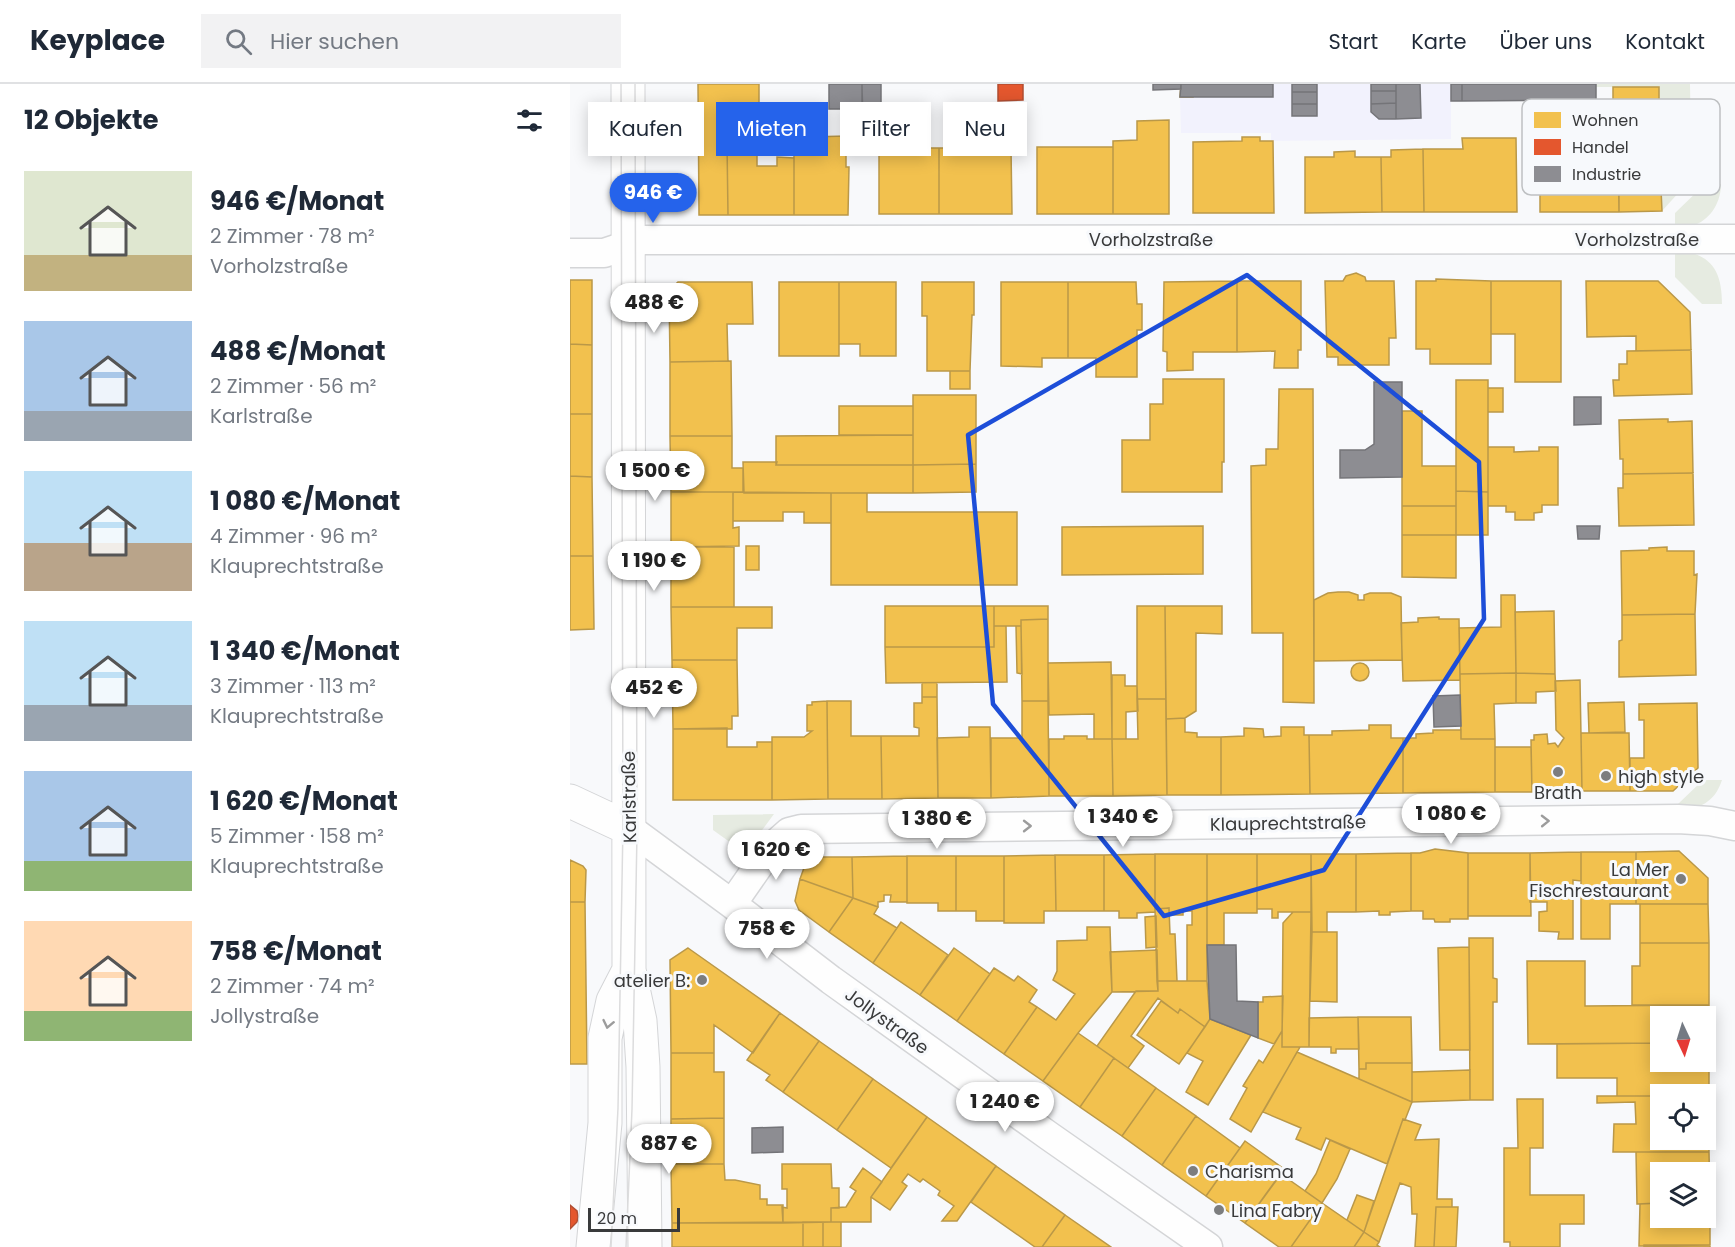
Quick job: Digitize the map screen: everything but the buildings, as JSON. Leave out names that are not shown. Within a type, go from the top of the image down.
[{"type":"main road","name":"Karlstraße","points":[[628,84],[629,970],[640,1021],[643,1067],[645,1247]]},
{"type":"main road","points":[[570,801],[630,829]]},
{"type":"main road","name":"Karlstraße","points":[[594,1247],[605,1123],[605,1038],[613,1001],[629,970]]},
{"type":"street","name":"Vorholzstraße","points":[[570,253],[604,253],[643,240],[1735,239]]},
{"type":"street","name":"Klauprechtstraße","points":[[732,904],[771,848],[789,832],[801,829],[1678,819],[1710,821],[1735,826]]},
{"type":"street","name":"Jollystraße","points":[[630,829],[831,980],[1208,1247]]},
{"type":"highlighted area","points":[[1247,275],[1479,462],[1484,619],[1324,870],[1164,916],[993,704],[968,435]]},
{"type":"shaded area","points":[[1193,84],[1451,84],[1451,139],[1271,141],[1271,133],[1181,133],[1180,97],[1193,97]]},
{"type":"shaded area","points":[[1596,84],[1690,84],[1690,99],[1659,99],[1659,87],[1596,87]]},
{"type":"shaded area","points":[[1661,195],[1676,195],[1662,211]]},
{"type":"shaded area","points":[[1694,195],[1719,195],[1711,213],[1695,225],[1675,228],[1675,213]]},
{"type":"shaded area","points":[[1675,250],[1698,255],[1712,265],[1720,282],[1722,304],[1702,304],[1675,277]]},
{"type":"shaded area","points":[[1703,780],[1722,780],[1715,794],[1705,803],[1678,812],[1678,804]]},
{"type":"shaded area","points":[[774,814],[745,853],[713,830],[713,815]]},
{"type":"tram line","points":[[611,1247],[618,1108],[623,825],[621,84]]},
{"type":"tram line","points":[[626,1247],[632,1109],[637,833],[635,84]]},
{"type":"place","name":"Brath","points":[[1558,772]]},
{"type":"place","name":"high style","points":[[1606,776]]},
{"type":"place","name":"La Mer Fischrestaurant","points":[[1681,879]]},
{"type":"place","name":"atelier B:","points":[[702,980]]},
{"type":"place","name":"Charisma","points":[[1193,1171]]},
{"type":"place","name":"Lina Fabry","points":[[1219,1210]]}]
